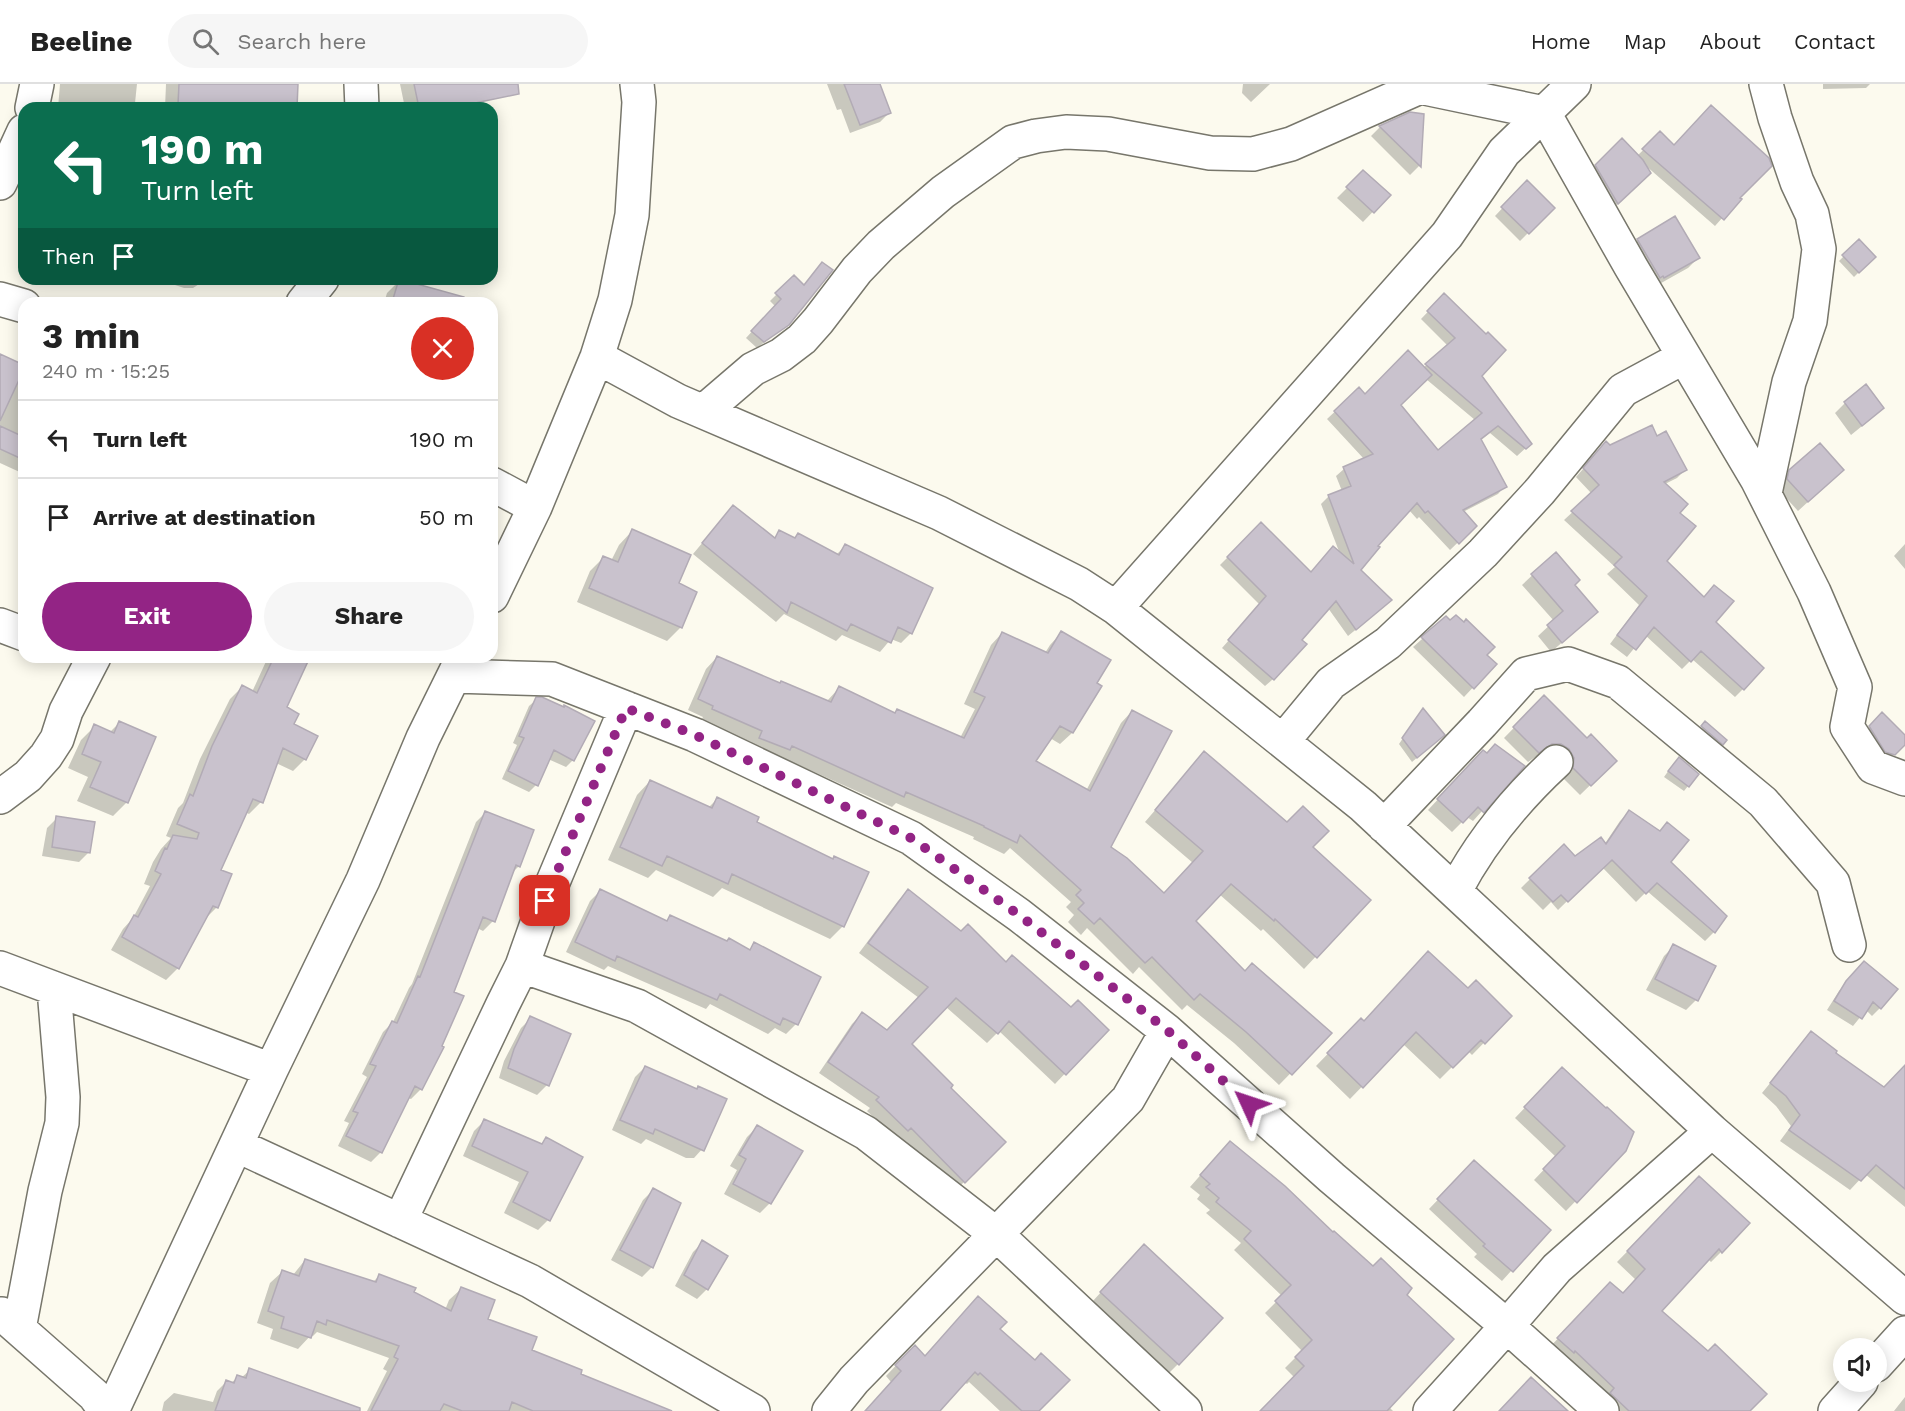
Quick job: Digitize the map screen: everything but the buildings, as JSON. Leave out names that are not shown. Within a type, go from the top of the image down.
[{"type":"street","points":[[33,102],[37,84]]},
{"type":"street","points":[[360,84],[362,102]]},
{"type":"street","points":[[498,584],[535,507],[597,357],[615,300],[632,215],[639,102],[637,84]]},
{"type":"street","points":[[1116,608],[1447,235],[1504,152],[1574,84]]},
{"type":"street","points":[[1765,493],[1788,382],[1810,321],[1819,249],[1812,214],[1790,161],[1766,84]]},
{"type":"street","points":[[704,411],[753,369],[781,355],[802,339],[857,270],[881,245],[943,192],[1013,142],[1036,135],[1066,132],[1108,134],[1210,153],[1253,154],[1291,144],[1420,87],[1544,113],[1631,267],[1765,493],[1814,592],[1855,687],[1847,727],[1873,767],[1905,779]]},
{"type":"street","points":[[0,183],[18,145]]},
{"type":"street","points":[[308,297],[317,285]]},
{"type":"street","points":[[0,299],[18,304]]},
{"type":"street","points":[[597,357],[678,401],[939,513],[1079,584],[1116,608],[1363,806],[1712,1131],[1903,1294]]},
{"type":"street","points":[[1282,741],[1331,682],[1388,643],[1483,553],[1540,490],[1623,390],[1684,357]]},
{"type":"street","points":[[498,487],[535,507]]},
{"type":"street","points":[[0,625],[18,632]]},
{"type":"street","points":[[0,797],[28,776],[57,740],[66,711],[91,663]]},
{"type":"street","points":[[1384,826],[1526,674],[1568,664],[1618,682],[1763,802],[1833,883],[1848,945]]},
{"type":"street","points":[[112,1411],[271,1070],[363,880],[423,738],[458,666],[552,679],[695,735],[911,838],[1019,915],[1167,1030],[1332,1178],[1507,1326],[1602,1411]]},
{"type":"street","points":[[400,1221],[522,966],[545,901],[626,708]]},
{"type":"street","points":[[1455,891],[1471,861],[1500,821],[1556,762]]},
{"type":"street","points":[[522,966],[637,1006],[866,1133],[996,1234],[1185,1411]]},
{"type":"street","points":[[0,968],[271,1070]]},
{"type":"street","points":[[54,989],[63,1097],[62,1123],[9,1321],[94,1395],[106,1411]]},
{"type":"street","points":[[829,1411],[854,1380],[1128,1099],[1167,1030]]},
{"type":"street","points":[[1430,1411],[1557,1268],[1712,1131]]},
{"type":"street","points":[[236,1145],[530,1281],[753,1411]]},
{"type":"street","points":[[1887,1353],[1905,1333]]},
{"type":"street","points":[[1834,1411],[1852,1392]]},
{"type":"route","points":[[545,901],[626,708],[695,735],[911,838],[1019,915],[1120,993],[1167,1030],[1249,1104]]}]
